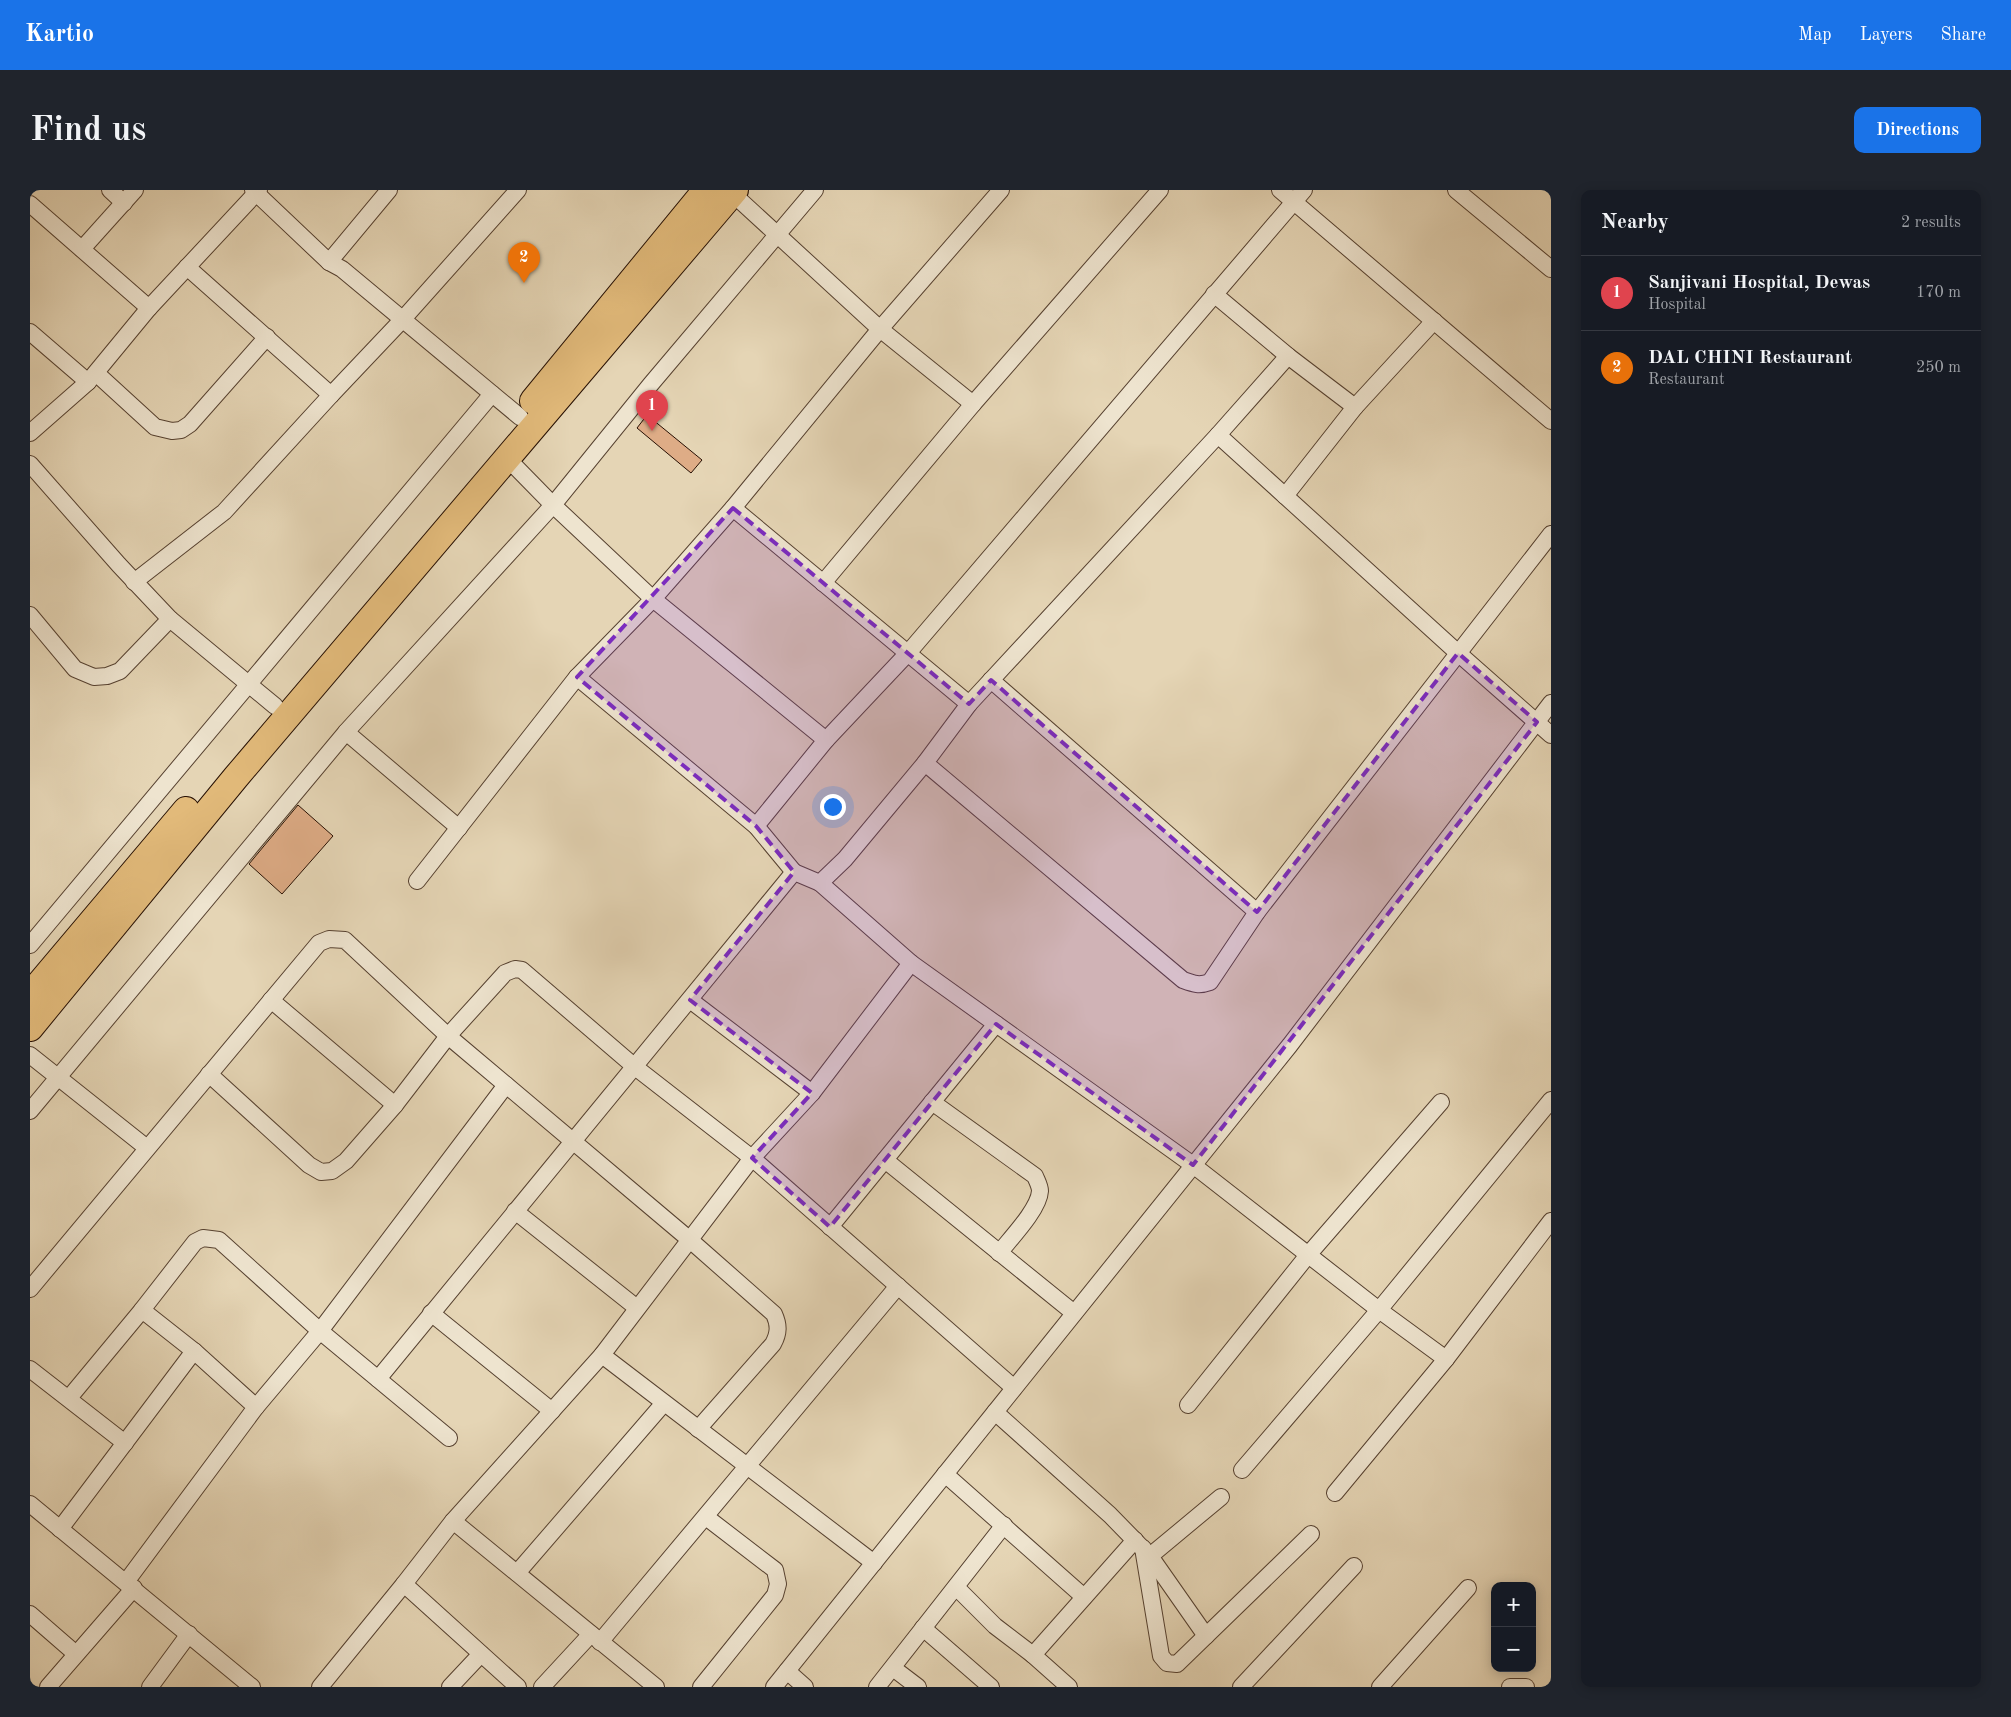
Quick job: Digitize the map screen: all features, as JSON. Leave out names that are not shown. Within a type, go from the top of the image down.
[{"type":"main road","points":[[30,995],[520,417],[706,190]]},
{"type":"main road","points":[[30,1028],[236,777],[734,192]]},
{"type":"street","points":[[110,190],[124,203]]},
{"type":"street","points":[[82,249],[136,190]]},
{"type":"street","points":[[329,262],[389,190]]},
{"type":"street","points":[[134,582],[224,512],[331,394],[403,319],[518,190]]},
{"type":"street","points":[[30,1111],[346,732],[552,505],[815,190]]},
{"type":"street","points":[[418,881],[577,677],[653,599],[734,508],[880,329],[1001,190]]},
{"type":"street","points":[[824,583],[974,404],[1160,190]]},
{"type":"street","points":[[1280,190],[1299,196],[1434,321],[1551,421]]},
{"type":"street","points":[[1456,190],[1551,269]]},
{"type":"street","points":[[30,433],[92,377],[149,308],[256,191],[329,262],[342,269],[520,417]]},
{"type":"street","points":[[734,192],[880,329],[974,404]]},
{"type":"street","points":[[756,826],[826,740],[908,654],[1299,196]]},
{"type":"street","points":[[30,204],[149,308]]},
{"type":"street","points":[[187,267],[331,394]]},
{"type":"street","points":[[1214,294],[1288,356],[1355,407]]},
{"type":"street","points":[[1285,496],[1355,407],[1434,321]]},
{"type":"street","points":[[30,332],[155,426],[172,431],[181,430],[190,424],[267,338]]},
{"type":"street","points":[[820,883],[845,859],[925,763],[968,704],[1218,435],[1288,356]]},
{"type":"street","points":[[30,945],[492,394]]},
{"type":"street","points":[[1218,435],[1551,735]]},
{"type":"street","points":[[507,458],[552,505],[653,599],[826,740]]},
{"type":"street","points":[[30,464],[134,582],[170,619],[275,706]]},
{"type":"street","points":[[734,508],[968,704]]},
{"type":"street","points":[[925,763],[1183,980],[1202,985],[1210,982],[1257,912],[1551,534]]},
{"type":"street","points":[[30,615],[76,668],[94,677],[107,676],[120,671],[170,619]]},
{"type":"street","points":[[577,677],[756,826],[794,872],[820,883],[911,963],[1193,1165],[1378,1310],[1446,1359]]},
{"type":"street","points":[[991,680],[1257,912]]},
{"type":"street","points":[[774,1687],[1290,1045],[1551,704]]},
{"type":"street","points":[[346,732],[459,828]]},
{"type":"street","points":[[378,1378],[794,872]]},
{"type":"street","points":[[30,1289],[319,943],[329,939],[345,940],[448,1036],[690,1240],[774,1314],[778,1323],[778,1335],[773,1344],[698,1429]]},
{"type":"street","points":[[320,1687],[453,1521],[602,1354],[752,1158],[812,1093],[911,963]]},
{"type":"street","points":[[209,1074],[309,1165],[321,1172],[332,1171],[346,1161],[394,1105],[448,1036],[505,973],[515,969],[522,970],[634,1067],[752,1158],[1014,1388]]},
{"type":"street","points":[[271,1000],[394,1105]]},
{"type":"street","points":[[690,1000],[812,1093]]},
{"type":"street","points":[[830,1227],[996,1024]]},
{"type":"street","points":[[30,1055],[147,1148]]},
{"type":"street","points":[[48,1687],[130,1585],[256,1407],[320,1331],[506,1085]]},
{"type":"street","points":[[1242,1470],[1378,1310],[1551,1100]]},
{"type":"street","points":[[932,1102],[1035,1176],[1040,1190],[1036,1204],[999,1252]]},
{"type":"street","points":[[1188,1405],[1308,1255],[1441,1102]]},
{"type":"street","points":[[885,1160],[1074,1313]]},
{"type":"street","points":[[515,1211],[637,1308]]},
{"type":"street","points":[[1335,1493],[1446,1359],[1551,1221]]},
{"type":"street","points":[[68,1398],[142,1310],[195,1242],[203,1238],[218,1240],[320,1331],[449,1438]]},
{"type":"street","points":[[542,1687],[595,1638],[706,1517],[898,1286]]},
{"type":"street","points":[[142,1310],[194,1350],[256,1407]]},
{"type":"street","points":[[431,1313],[552,1411]]},
{"type":"street","points":[[60,1529],[194,1350]]},
{"type":"street","points":[[602,1354],[874,1563]]},
{"type":"street","points":[[30,1369],[125,1443]]},
{"type":"street","points":[[517,1573],[664,1403]]},
{"type":"street","points":[[995,1412],[1110,1515],[1142,1548],[1206,1636]]},
{"type":"street","points":[[945,1474],[1084,1597]]},
{"type":"street","points":[[1033,1655],[1084,1597],[1142,1548],[1222,1497]]},
{"type":"street","points":[[30,1504],[252,1687]]},
{"type":"street","points":[[700,1687],[775,1595],[778,1584],[775,1570],[706,1517]]},
{"type":"street","points":[[453,1521],[656,1687]]},
{"type":"street","points":[[877,1687],[1004,1526]]},
{"type":"street","points":[[1142,1548],[1161,1656],[1167,1663],[1177,1664],[1311,1534]]},
{"type":"street","points":[[1241,1687],[1354,1566]]},
{"type":"street","points":[[404,1584],[518,1687]]},
{"type":"street","points":[[956,1586],[995,1626],[1033,1655],[1069,1687]]},
{"type":"street","points":[[1389,1684],[1468,1588]]},
{"type":"street","points":[[30,1614],[76,1654]]},
{"type":"street","points":[[923,1628],[991,1687]]},
{"type":"street","points":[[150,1687],[189,1634]]},
{"type":"street","points":[[450,1687],[481,1654]]},
{"type":"street","points":[[893,1668],[918,1687]]},
{"type":"street","points":[[787,1671],[805,1687]]},
{"type":"street","points":[[1510,1687],[1526,1687]]},
{"type":"highlighted area","points":[[733,508],[969,704],[991,680],[1257,912],[1458,653],[1537,722],[1193,1165],[996,1024],[830,1227],[752,1158],[812,1093],[690,1000],[794,872],[756,826],[577,677]]},
{"type":"building","points":[[647,415],[702,460],[691,473],[637,428]]},
{"type":"building","points":[[298,805],[333,836],[282,894],[249,864]]},
{"type":"place","name":"DAL CHINI Restaurant","points":[[524,283]]},
{"type":"place","name":"Sanjivani Hospital, Dewas","points":[[652,431]]}]
